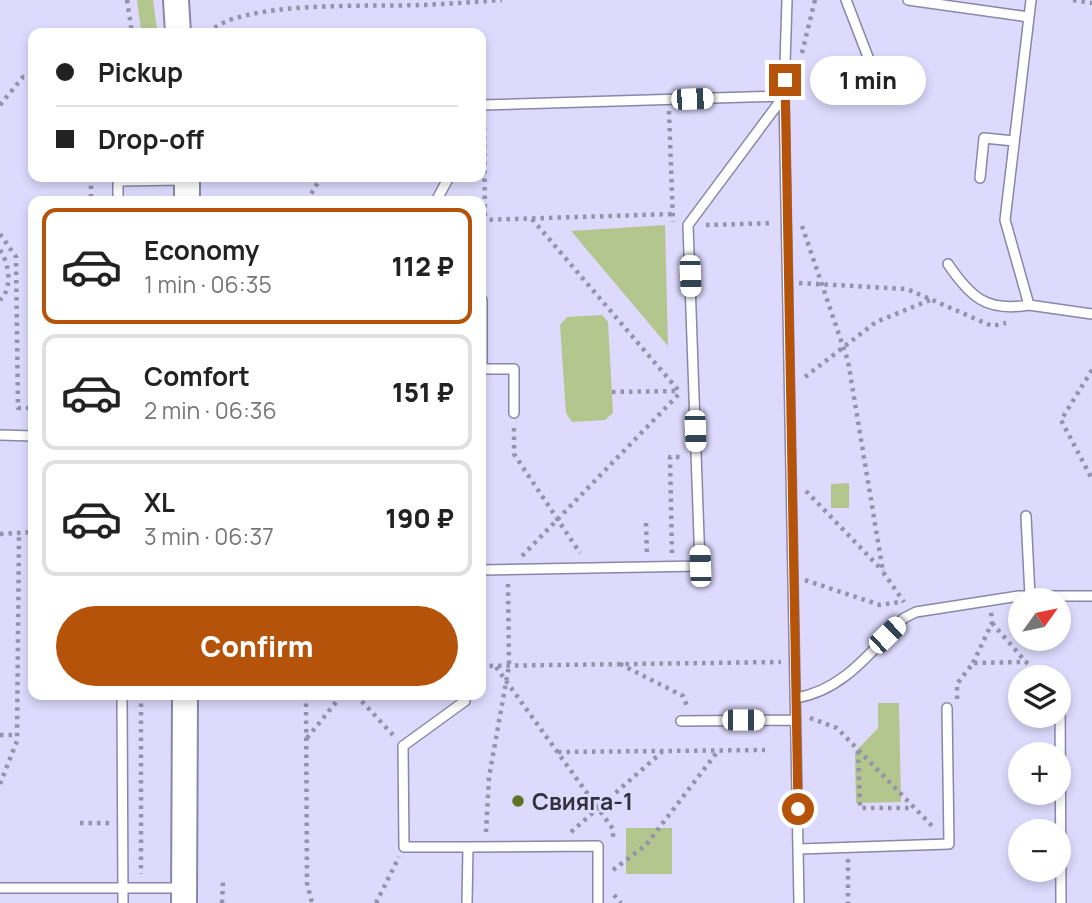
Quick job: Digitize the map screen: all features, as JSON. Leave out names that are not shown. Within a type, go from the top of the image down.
[{"type":"street","points":[[176,0],[178,28]]},
{"type":"street","points":[[184,895],[185,700]]},
{"type":"lane","points":[[787,0],[785,96],[799,903]]},
{"type":"lane","points":[[846,0],[867,57]]},
{"type":"lane","points":[[908,0],[1029,16]]},
{"type":"lane","points":[[1031,0],[1005,220],[1034,306]]},
{"type":"lane","points":[[486,104],[785,96]]},
{"type":"lane","points":[[486,570],[700,566],[688,225],[785,96]]},
{"type":"lane","points":[[980,178],[984,138],[1014,141]]},
{"type":"lane","points":[[148,182],[187,186]]},
{"type":"lane","points":[[948,264],[967,292],[992,305],[1010,308],[1034,306],[1092,314]]},
{"type":"lane","points":[[486,369],[514,369],[514,413]]},
{"type":"lane","points":[[0,435],[28,436]]},
{"type":"lane","points":[[1026,516],[1030,588]]},
{"type":"lane","points":[[1071,596],[1092,596]]},
{"type":"lane","points":[[796,698],[819,694],[836,685],[904,618],[916,612],[1008,599]]},
{"type":"lane","points":[[122,700],[122,903]]},
{"type":"lane","points":[[465,700],[403,746],[404,847],[598,846],[598,903]]},
{"type":"lane","points":[[799,849],[949,844],[947,708]]},
{"type":"lane","points":[[685,721],[796,717]]},
{"type":"lane","points":[[1060,728],[1061,903]]},
{"type":"lane","points":[[467,903],[468,847]]},
{"type":"lane","points":[[0,888],[141,888],[184,895]]},
{"type":"path","points":[[127,0],[131,28]]},
{"type":"path","points":[[213,28],[226,15],[262,5],[420,5],[502,0]]},
{"type":"path","points":[[1073,0],[1092,3]]},
{"type":"path","points":[[0,105],[23,78],[28,78]]},
{"type":"path","points":[[798,213],[848,361],[883,572]]},
{"type":"path","points":[[486,220],[673,214],[688,225],[787,223]]},
{"type":"path","points":[[532,219],[680,391],[612,391]]},
{"type":"path","points":[[0,234],[16,257],[18,408],[28,408]]},
{"type":"path","points":[[0,250],[7,260],[7,284],[5,295],[0,300]]},
{"type":"path","points":[[788,283],[907,289],[992,326],[1012,321],[1034,306]]},
{"type":"path","points":[[7,284],[17,284]]},
{"type":"path","points":[[790,389],[876,322],[931,300]]},
{"type":"path","points":[[1092,370],[1061,420],[1092,479]]},
{"type":"path","points":[[508,569],[679,393]]},
{"type":"path","points":[[514,413],[514,454],[590,568]]},
{"type":"path","points":[[792,477],[883,572],[905,601]]},
{"type":"path","points":[[646,523],[647,566]]},
{"type":"path","points":[[0,534],[28,533]]},
{"type":"path","points":[[0,784],[17,735],[19,534]]},
{"type":"path","points":[[485,847],[489,776],[509,666],[508,583]]},
{"type":"path","points":[[957,684],[973,663],[992,623],[991,614]]},
{"type":"path","points":[[992,623],[1029,665]]},
{"type":"path","points":[[486,666],[795,662]]},
{"type":"path","points":[[973,663],[1026,662]]},
{"type":"path","points":[[618,663],[683,696],[685,721]]},
{"type":"path","points":[[495,666],[613,829],[613,842]]},
{"type":"path","points":[[141,700],[141,888]]},
{"type":"path","points":[[306,700],[307,883],[312,903]]},
{"type":"path","points":[[306,739],[337,700]]},
{"type":"path","points":[[361,700],[403,746]]},
{"type":"path","points":[[796,717],[837,728],[949,844]]},
{"type":"path","points":[[0,735],[17,735]]},
{"type":"path","points":[[614,870],[646,845],[718,750]]},
{"type":"path","points":[[557,752],[765,750]]},
{"type":"path","points":[[858,750],[860,808],[914,808]]},
{"type":"path","points":[[554,846],[662,751]]},
{"type":"path","points":[[80,823],[110,823]]},
{"type":"path","points":[[376,903],[404,847]]},
{"type":"path","points":[[848,848],[848,903]]},
{"type":"path","points":[[613,856],[614,897],[621,903]]},
{"type":"path","points":[[222,903],[223,882]]},
{"type":"green space","points":[[137,0],[153,0],[157,28],[141,28]]},
{"type":"green space","points":[[665,225],[668,346],[571,231]]},
{"type":"green space","points":[[602,315],[608,322],[613,413],[605,420],[572,422],[566,413],[560,325],[567,317]]},
{"type":"green space","points":[[849,483],[849,508],[831,508],[831,484]]},
{"type":"green space","points":[[878,703],[899,703],[901,802],[856,803],[855,752],[878,728]]},
{"type":"green space","points":[[626,828],[672,828],[672,874],[626,874]]},
{"type":"place","name":"Свияга-1","points":[[518,801]]},
{"type":"route","points":[[785,80],[798,809]]}]
